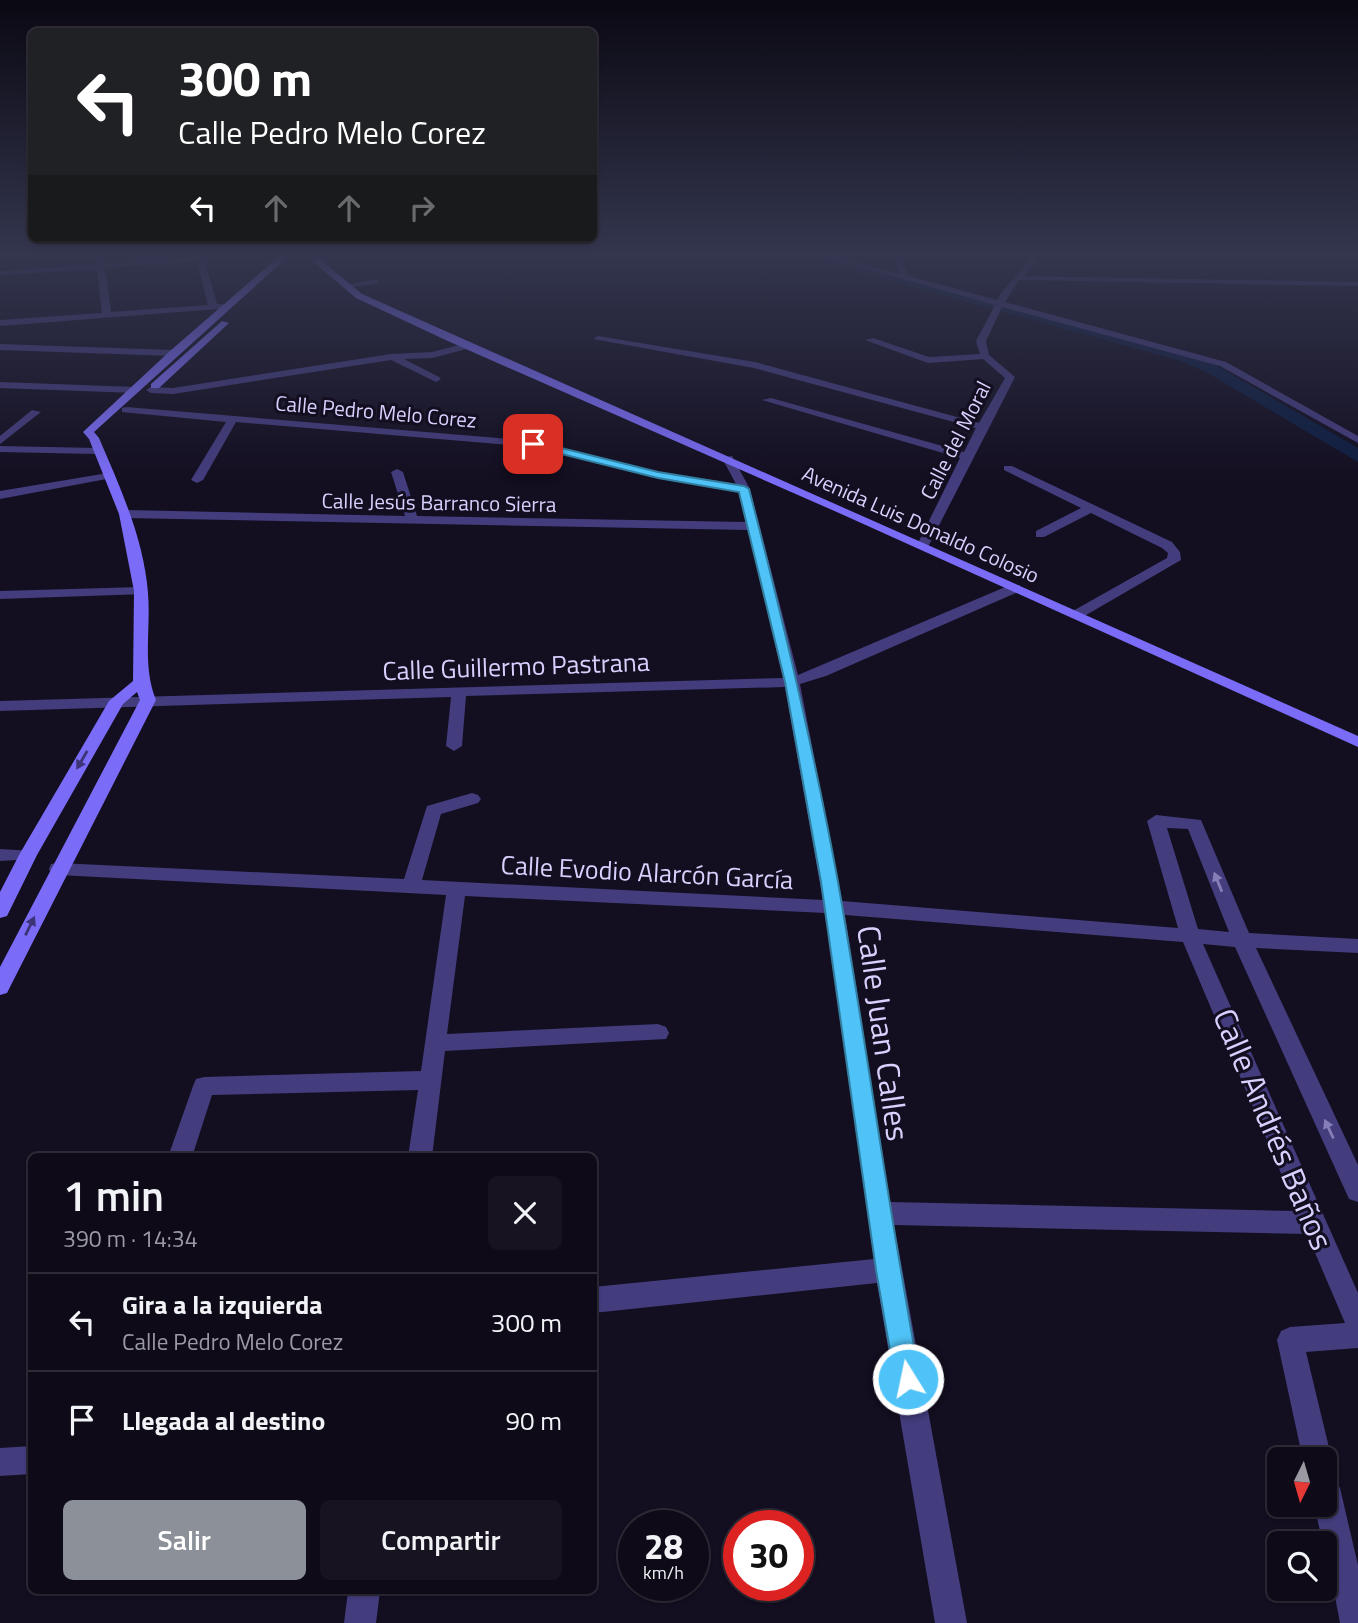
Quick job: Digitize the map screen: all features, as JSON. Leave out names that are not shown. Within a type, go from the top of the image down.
[{"type":"main road","points":[[0,987],[58,869],[148,700],[141,682],[141,590],[125,514],[88,432],[200,329]]},
{"type":"main road","points":[[95,444],[126,410],[217,329]]},
{"type":"main road","name":"Avenida Luis Donaldo Colosio","points":[[429,329],[728,458],[1358,742]]},
{"type":"main road","points":[[0,911],[28,855],[117,701],[141,682]]},
{"type":"street","points":[[0,347],[29,329]]},
{"type":"street","name":"Calle del Moral","points":[[923,545],[970,454],[979,429],[1010,377],[985,356],[981,341],[988,329]]},
{"type":"street","points":[[1090,329],[1223,364],[1358,440]]},
{"type":"street","points":[[598,339],[755,365],[979,429]]},
{"type":"street","points":[[870,340],[928,360],[985,356]]},
{"type":"street","points":[[151,390],[173,391],[391,357],[432,355],[467,346]]},
{"type":"street","points":[[0,347],[173,352]]},
{"type":"street","points":[[391,357],[436,379]]},
{"type":"street","points":[[0,385],[136,390]]},
{"type":"street","points":[[767,400],[970,454]]},
{"type":"street","name":"Calle Pedro Melo Corez","points":[[126,410],[533,444],[658,475],[744,489]]},
{"type":"street","points":[[0,441],[36,412]]},
{"type":"street","points":[[197,480],[233,419]]},
{"type":"street","points":[[0,449],[95,444]]},
{"type":"street","name":"Calle Juan Calles","points":[[728,458],[744,489],[792,682],[834,907],[888,1270],[951,1623]]},
{"type":"street","points":[[1008,468],[1167,545],[1174,552],[1174,560],[1076,615]]},
{"type":"street","points":[[397,472],[413,521]]},
{"type":"street","points":[[0,495],[108,476]]},
{"type":"street","points":[[1040,534],[1090,508]]},
{"type":"street","name":"Calle Jesús Barranco Sierra","points":[[125,514],[753,527]]},
{"type":"street","name":"Calle Guillermo Pastrana","points":[[0,706],[792,682],[821,673],[1015,588]]},
{"type":"street","points":[[0,595],[141,590]]},
{"type":"street","points":[[454,746],[459,692]]},
{"type":"street","points":[[411,886],[433,810],[472,799]]},
{"type":"street","name":"Calle Andrés Baños","points":[[1358,1191],[1242,940],[1195,824],[1156,821],[1190,936],[1358,1323]]},
{"type":"street","points":[[0,855],[28,855]]},
{"type":"street","name":"Calle Evodio Alarcón García","points":[[58,869],[834,907],[1242,940],[1358,946]]},
{"type":"street","points":[[421,1153],[456,889]]},
{"type":"street","points":[[435,1043],[658,1033]]},
{"type":"street","points":[[181,1153],[204,1086],[430,1080]]},
{"type":"street","points":[[879,1213],[1315,1223]]},
{"type":"street","points":[[597,1300],[888,1270]]},
{"type":"street","points":[[1315,1447],[1290,1340],[1358,1335]]},
{"type":"street","points":[[0,1462],[28,1460]]},
{"type":"street","points":[[1332,1517],[1356,1623]]},
{"type":"street","points":[[360,1623],[364,1594]]},
{"type":"waterway","points":[[1078,329],[1187,358],[1210,368],[1358,456]]},
{"type":"route","points":[[533,444],[658,475],[744,489],[792,682],[834,907],[888,1270],[908,1379]]}]
